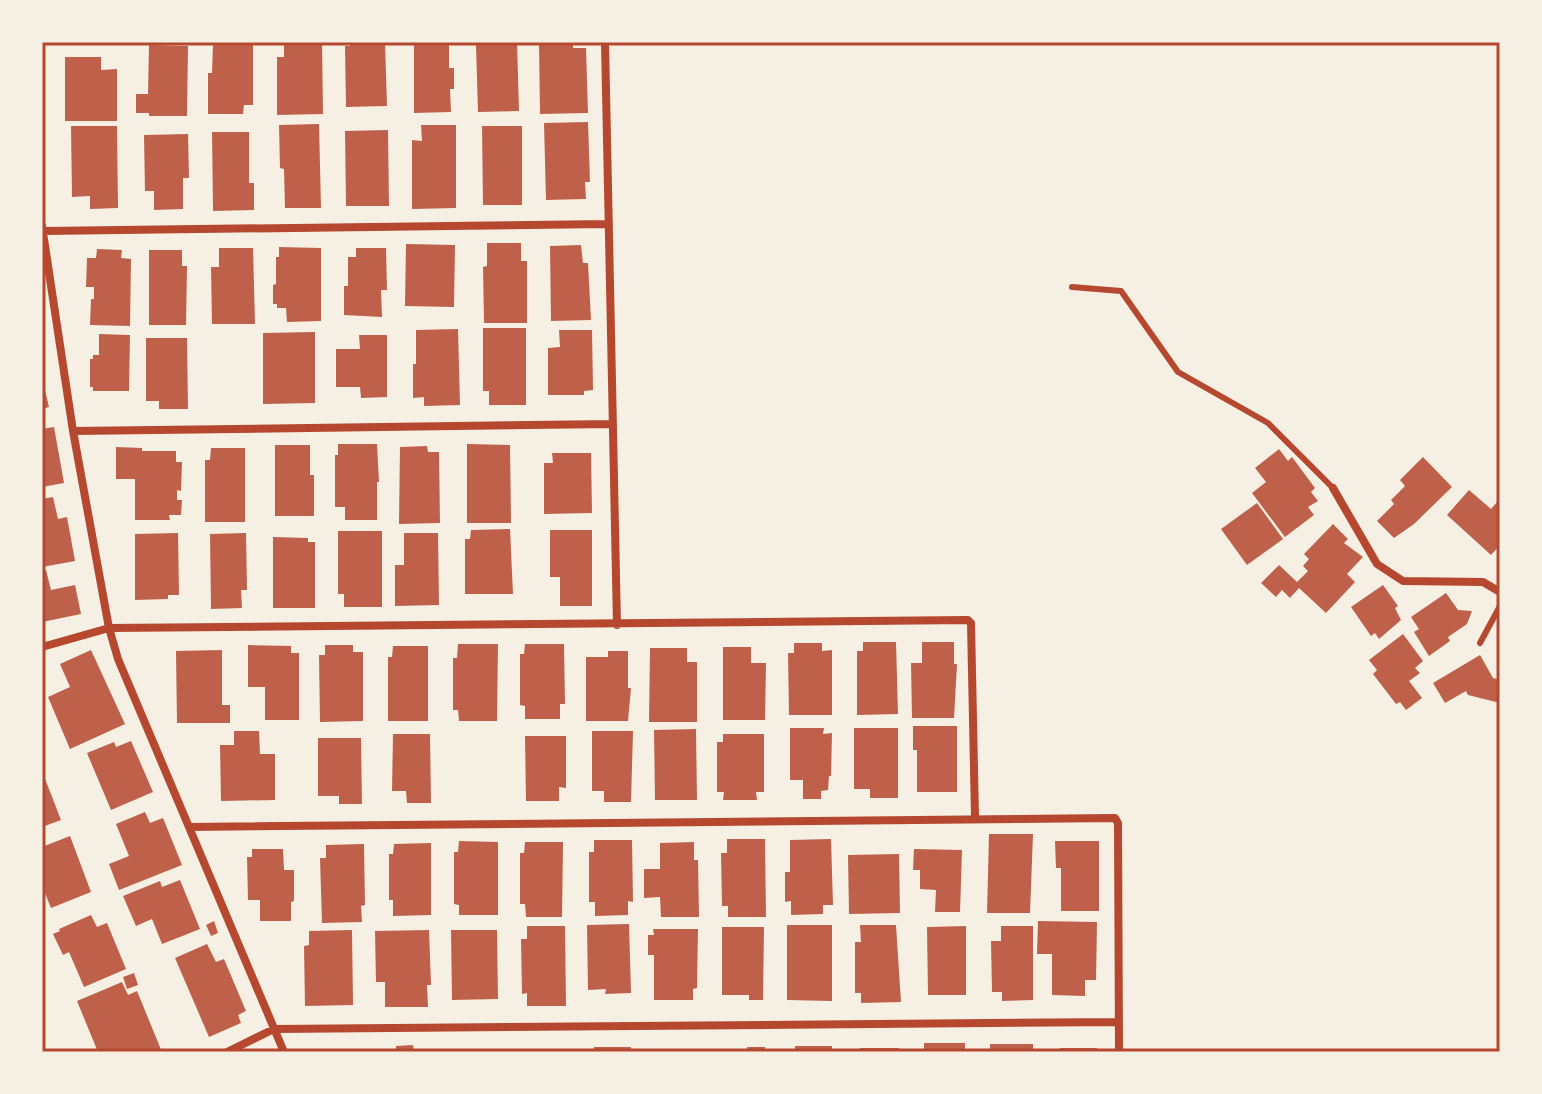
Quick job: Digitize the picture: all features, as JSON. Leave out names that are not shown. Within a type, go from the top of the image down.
[{"type":"street","points":[[605,42],[617,625]]},
{"type":"street","points":[[284,1052],[118,659],[109,628],[73,431],[42,228],[609,224]]},
{"type":"street","points":[[73,431],[613,424]]},
{"type":"street","points":[[1333,488],[1384,571],[1403,581],[1483,582],[1500,592]]},
{"type":"street","points":[[42,647],[109,628],[968,620],[971,623],[975,817]]},
{"type":"street","points":[[189,827],[1115,818],[1118,823],[1119,1052]]},
{"type":"street","points":[[227,1052],[274,1029],[1119,1022]]},
{"type":"lane","points":[[1072,287],[1121,291],[1178,372],[1268,423],[1333,488]]},
{"type":"lane","points":[[1480,643],[1500,606]]},
{"type":"building","points":[[284,42],[322,42],[323,114],[277,115],[277,57],[284,57]]},
{"type":"building","points":[[350,42],[385,43],[387,106],[346,107],[345,46],[350,46]]},
{"type":"building","points":[[414,42],[449,42],[449,68],[454,68],[454,89],[450,89],[451,112],[414,113]]},
{"type":"building","points":[[485,42],[517,42],[519,111],[478,112],[476,45],[485,45]]},
{"type":"building","points":[[539,42],[573,42],[573,48],[586,48],[588,113],[540,114]]},
{"type":"building","points":[[213,44],[253,44],[253,105],[244,105],[243,114],[208,114],[208,73],[212,73]]},
{"type":"building","points":[[149,45],[188,46],[187,116],[136,113],[136,94],[148,94]]},
{"type":"building","points":[[65,57],[101,57],[101,70],[117,69],[117,121],[65,121]]},
{"type":"building","points":[[588,122],[590,182],[585,182],[586,199],[546,200],[544,123]]},
{"type":"building","points":[[319,124],[321,208],[285,208],[279,125]]},
{"type":"building","points":[[421,125],[456,125],[456,208],[412,209],[412,140],[422,141]]},
{"type":"building","points":[[71,126],[117,126],[118,208],[90,209],[90,196],[72,197]]},
{"type":"building","points":[[482,126],[522,126],[522,205],[483,205]]},
{"type":"building","points":[[388,130],[389,206],[346,206],[345,131]]},
{"type":"building","points":[[212,132],[249,132],[249,183],[254,183],[254,210],[213,211]]},
{"type":"building","points":[[188,134],[189,178],[183,178],[183,209],[154,210],[154,191],[145,191],[144,135]]},
{"type":"building","points":[[487,243],[521,243],[521,261],[527,261],[527,323],[484,323],[483,267],[487,266]]},
{"type":"building","points":[[406,244],[455,245],[454,307],[405,306]]},
{"type":"building","points":[[581,245],[583,263],[588,263],[591,320],[551,321],[550,246]]},
{"type":"building","points":[[279,247],[321,248],[321,321],[287,322],[286,308],[277,308],[277,304],[273,304]]},
{"type":"building","points":[[219,248],[253,248],[255,324],[212,324],[211,267],[219,267]]},
{"type":"building","points":[[356,248],[386,248],[387,290],[381,290],[382,317],[344,315],[348,257],[356,257]]},
{"type":"building","points":[[97,249],[122,250],[121,258],[131,259],[130,326],[90,325],[94,287],[86,287],[87,258],[96,258]]},
{"type":"building","points":[[149,250],[182,250],[182,266],[187,266],[186,325],[149,325]]},
{"type":"building","points":[[483,328],[526,328],[526,405],[489,405],[489,391],[483,391]]},
{"type":"building","points":[[458,329],[460,405],[424,406],[424,397],[413,398],[416,330]]},
{"type":"building","points":[[559,330],[592,330],[593,390],[584,391],[584,395],[548,395],[548,348],[560,347]]},
{"type":"building","points":[[315,332],[315,403],[263,404],[263,333]]},
{"type":"building","points":[[99,334],[130,335],[129,391],[93,391],[90,387],[90,359],[93,355],[99,355]]},
{"type":"building","points":[[359,335],[387,335],[387,397],[361,398],[360,387],[336,387],[336,349],[360,349]]},
{"type":"building","points":[[146,338],[187,338],[188,409],[159,409],[159,401],[146,401]]},
{"type":"building","points":[[42,378],[49,407],[42,409]]},
{"type":"building","points":[[54,427],[64,483],[42,487],[42,429]]},
{"type":"building","points":[[338,444],[377,444],[377,520],[345,520],[345,507],[335,507],[335,455],[338,455]]},
{"type":"building","points":[[467,444],[510,445],[511,523],[467,523]]},
{"type":"building","points":[[275,445],[310,445],[314,516],[275,516]]},
{"type":"building","points":[[427,446],[428,452],[439,452],[440,523],[399,524],[400,447]]},
{"type":"building","points":[[116,447],[176,451],[176,462],[182,462],[181,491],[177,490],[177,500],[182,500],[181,515],[169,515],[170,520],[135,520],[135,479],[116,479]]},
{"type":"building","points":[[211,448],[245,448],[245,522],[205,522],[205,460],[210,460]]},
{"type":"building","points":[[1279,449],[1288,461],[1292,457],[1315,488],[1311,492],[1318,501],[1308,507],[1314,515],[1285,537],[1252,493],[1266,482],[1255,468]]},
{"type":"building","points":[[552,453],[591,453],[592,513],[544,514],[544,463],[553,463]]},
{"type":"building","points":[[1423,457],[1452,487],[1414,524],[1394,538],[1377,521],[1394,504],[1391,500],[1405,486],[1400,480]]},
{"type":"building","points":[[1469,490],[1491,509],[1497,502],[1500,504],[1500,545],[1491,555],[1447,515]]},
{"type":"building","points":[[53,497],[58,519],[67,517],[75,561],[42,567],[42,499]]},
{"type":"building","points":[[1257,503],[1283,539],[1247,565],[1221,529]]},
{"type":"building","points":[[1333,524],[1348,539],[1344,543],[1363,557],[1347,574],[1355,582],[1326,613],[1299,588],[1290,598],[1282,590],[1276,597],[1261,583],[1279,565],[1297,582],[1308,571],[1303,566],[1309,559],[1304,554]]},
{"type":"building","points":[[510,529],[513,594],[465,594],[465,539],[470,539],[471,530]]},
{"type":"building","points":[[550,530],[592,530],[592,606],[560,606],[560,577],[550,577]]},
{"type":"building","points":[[338,531],[382,531],[382,607],[344,607],[344,594],[338,594]]},
{"type":"building","points":[[178,533],[179,595],[168,595],[168,599],[135,600],[135,534]]},
{"type":"building","points":[[246,533],[247,590],[241,590],[242,608],[211,609],[210,534]]},
{"type":"building","points":[[404,533],[438,533],[439,605],[395,606],[395,565],[404,565]]},
{"type":"building","points":[[273,537],[308,538],[308,542],[315,542],[315,608],[273,608]]},
{"type":"building","points":[[46,570],[51,590],[75,585],[81,614],[42,622],[42,571]]},
{"type":"building","points":[[1383,585],[1398,606],[1395,608],[1401,620],[1379,639],[1375,633],[1371,636],[1351,607]]},
{"type":"building","points":[[1446,593],[1458,610],[1472,611],[1467,624],[1429,656],[1414,632],[1419,629],[1411,617]]},
{"type":"building","points":[[1403,634],[1423,661],[1415,668],[1420,673],[1409,681],[1422,698],[1406,710],[1400,702],[1396,704],[1373,674],[1377,670],[1369,660]]},
{"type":"building","points":[[863,642],[896,642],[898,714],[857,715],[857,651],[863,651]]},
{"type":"building","points":[[922,642],[954,642],[954,664],[957,664],[954,718],[912,718],[911,663],[922,663]]},
{"type":"building","points":[[794,643],[822,643],[822,651],[832,650],[832,715],[789,715],[788,653],[794,653]]},
{"type":"building","points":[[458,644],[498,644],[497,721],[459,721],[458,710],[453,710],[453,658],[457,658]]},
{"type":"building","points":[[525,644],[564,644],[565,704],[560,704],[560,719],[525,719],[525,706],[520,705],[520,654],[524,654]]},
{"type":"building","points":[[248,645],[291,646],[291,653],[299,653],[299,720],[265,720],[265,687],[248,687]]},
{"type":"building","points":[[325,645],[353,645],[353,652],[363,652],[363,721],[320,722],[319,655],[325,655]]},
{"type":"building","points":[[393,646],[428,646],[428,721],[388,721],[388,657],[392,657]]},
{"type":"building","points":[[723,647],[751,647],[751,663],[766,663],[765,720],[723,720]]},
{"type":"building","points":[[650,648],[687,648],[687,662],[697,662],[697,722],[649,722]]},
{"type":"building","points":[[91,650],[125,724],[70,749],[48,697],[70,687],[60,664]]},
{"type":"building","points":[[222,650],[222,705],[230,705],[230,723],[177,723],[176,651]]},
{"type":"building","points":[[608,651],[628,651],[628,688],[631,688],[628,721],[586,721],[586,657],[608,657]]},
{"type":"building","points":[[1480,655],[1493,678],[1500,680],[1500,703],[1468,695],[1466,691],[1445,703],[1433,683]]},
{"type":"building","points":[[913,726],[957,726],[957,792],[917,792],[917,750],[913,750]]},
{"type":"building","points":[[790,728],[824,728],[823,734],[832,733],[831,776],[828,790],[821,791],[821,799],[803,799],[803,780],[790,780]]},
{"type":"building","points":[[854,728],[898,728],[898,798],[870,798],[870,789],[854,789]]},
{"type":"building","points":[[696,729],[697,800],[655,800],[654,730]]},
{"type":"building","points":[[234,731],[259,731],[260,754],[275,754],[275,800],[221,801],[220,745],[234,745]]},
{"type":"building","points":[[592,731],[633,731],[631,802],[604,802],[604,791],[592,791]]},
{"type":"building","points":[[393,734],[430,734],[431,803],[407,803],[406,791],[392,791]]},
{"type":"building","points":[[723,734],[764,734],[764,792],[756,792],[757,800],[723,800],[724,792],[717,792],[717,742],[723,742]]},
{"type":"building","points":[[525,736],[566,736],[566,788],[559,787],[559,801],[526,801]]},
{"type":"building","points":[[318,738],[361,738],[362,804],[339,804],[339,796],[318,796]]},
{"type":"building","points":[[131,741],[153,792],[111,810],[87,753],[114,742],[116,747]]},
{"type":"building","points":[[42,771],[61,820],[42,827]]},
{"type":"building","points":[[145,812],[150,823],[163,818],[182,865],[119,890],[109,864],[129,856],[116,824]]},
{"type":"building","points":[[989,834],[1033,834],[1030,913],[987,913]]},
{"type":"building","points":[[70,836],[91,892],[51,908],[45,893],[42,894],[42,847]]},
{"type":"building","points":[[727,839],[765,839],[766,917],[728,917],[728,906],[722,906],[721,853],[727,853]]},
{"type":"building","points":[[831,839],[833,905],[823,905],[823,914],[791,915],[791,901],[785,902],[785,872],[790,872],[790,840]]},
{"type":"building","points":[[594,840],[632,840],[633,902],[628,901],[628,915],[595,916],[595,902],[589,902],[589,852],[594,852]]},
{"type":"building","points":[[459,841],[498,842],[498,915],[459,915],[459,905],[454,904],[454,852],[458,852]]},
{"type":"building","points":[[1055,841],[1099,841],[1099,911],[1061,911],[1061,868],[1056,868]]},
{"type":"building","points":[[525,842],[563,842],[562,917],[526,917],[525,904],[520,904],[520,853],[524,853]]},
{"type":"building","points":[[694,842],[694,860],[698,860],[699,917],[661,917],[660,897],[644,898],[644,869],[660,869],[660,843]]},
{"type":"building","points":[[431,843],[431,915],[393,916],[393,900],[389,900],[389,854],[393,854],[394,844]]},
{"type":"building","points":[[364,844],[365,905],[361,906],[362,922],[322,923],[320,858],[326,858],[326,845]]},
{"type":"building","points":[[252,849],[283,849],[284,870],[294,870],[291,921],[260,921],[260,900],[248,900],[247,857],[252,857]]},
{"type":"building","points":[[914,849],[962,850],[960,912],[935,912],[936,890],[920,889],[920,870],[913,870]]},
{"type":"building","points":[[899,854],[900,913],[849,914],[848,855]]},
{"type":"building","points":[[180,880],[200,929],[162,944],[152,919],[136,926],[123,896],[160,881],[162,887]]},
{"type":"building","points":[[91,915],[97,927],[107,923],[126,969],[84,987],[69,952],[63,955],[53,934]]},
{"type":"building","points":[[214,921],[218,933],[211,936],[206,925]]},
{"type":"building","points":[[1038,921],[1097,922],[1096,980],[1085,980],[1085,996],[1052,995],[1052,954],[1037,954]]},
{"type":"building","points":[[629,924],[631,993],[605,994],[606,989],[588,990],[587,925]]},
{"type":"building","points":[[787,925],[832,925],[832,1001],[787,1000]]},
{"type":"building","points":[[860,925],[896,925],[901,1002],[861,1003],[861,993],[855,993],[855,942],[861,942]]},
{"type":"building","points":[[527,926],[565,926],[566,1006],[527,1006],[527,993],[522,994],[521,939],[527,939]]},
{"type":"building","points":[[966,926],[966,995],[928,995],[927,927]]},
{"type":"building","points":[[1001,926],[1033,926],[1033,1000],[1002,1001],[1002,992],[992,992],[991,941],[1001,941]]},
{"type":"building","points":[[722,927],[764,927],[763,1000],[749,1000],[749,995],[722,995]]},
{"type":"building","points":[[653,929],[698,929],[697,988],[693,989],[693,1000],[654,1000],[654,955],[648,955],[648,935],[654,935]]},
{"type":"building","points":[[352,930],[353,1005],[305,1006],[304,946],[309,945],[309,931]]},
{"type":"building","points":[[429,930],[431,985],[427,985],[428,1007],[385,1007],[385,982],[376,982],[375,931]]},
{"type":"building","points":[[451,930],[497,930],[498,999],[452,1000]]},
{"type":"building","points":[[207,944],[216,962],[224,959],[246,1011],[238,1015],[241,1023],[209,1037],[175,958]]},
{"type":"building","points":[[134,973],[138,985],[127,989],[123,977]]},
{"type":"building","points":[[122,982],[128,995],[137,991],[162,1052],[98,1052],[77,1001]]},
{"type":"building","points":[[924,1043],[965,1043],[965,1052],[924,1052]]},
{"type":"building","points":[[990,1044],[1033,1044],[1033,1052],[990,1052]]},
{"type":"building","points":[[413,1045],[414,1052],[396,1052],[396,1046]]},
{"type":"building","points":[[795,1046],[832,1046],[832,1052],[795,1052]]},
{"type":"building","points":[[594,1047],[631,1047],[631,1052],[593,1052]]},
{"type":"building","points":[[747,1047],[765,1047],[765,1052],[748,1052]]},
{"type":"building","points":[[860,1048],[899,1048],[899,1052],[860,1052]]},
{"type":"building","points":[[1060,1048],[1097,1048],[1097,1052],[1060,1052]]}]
